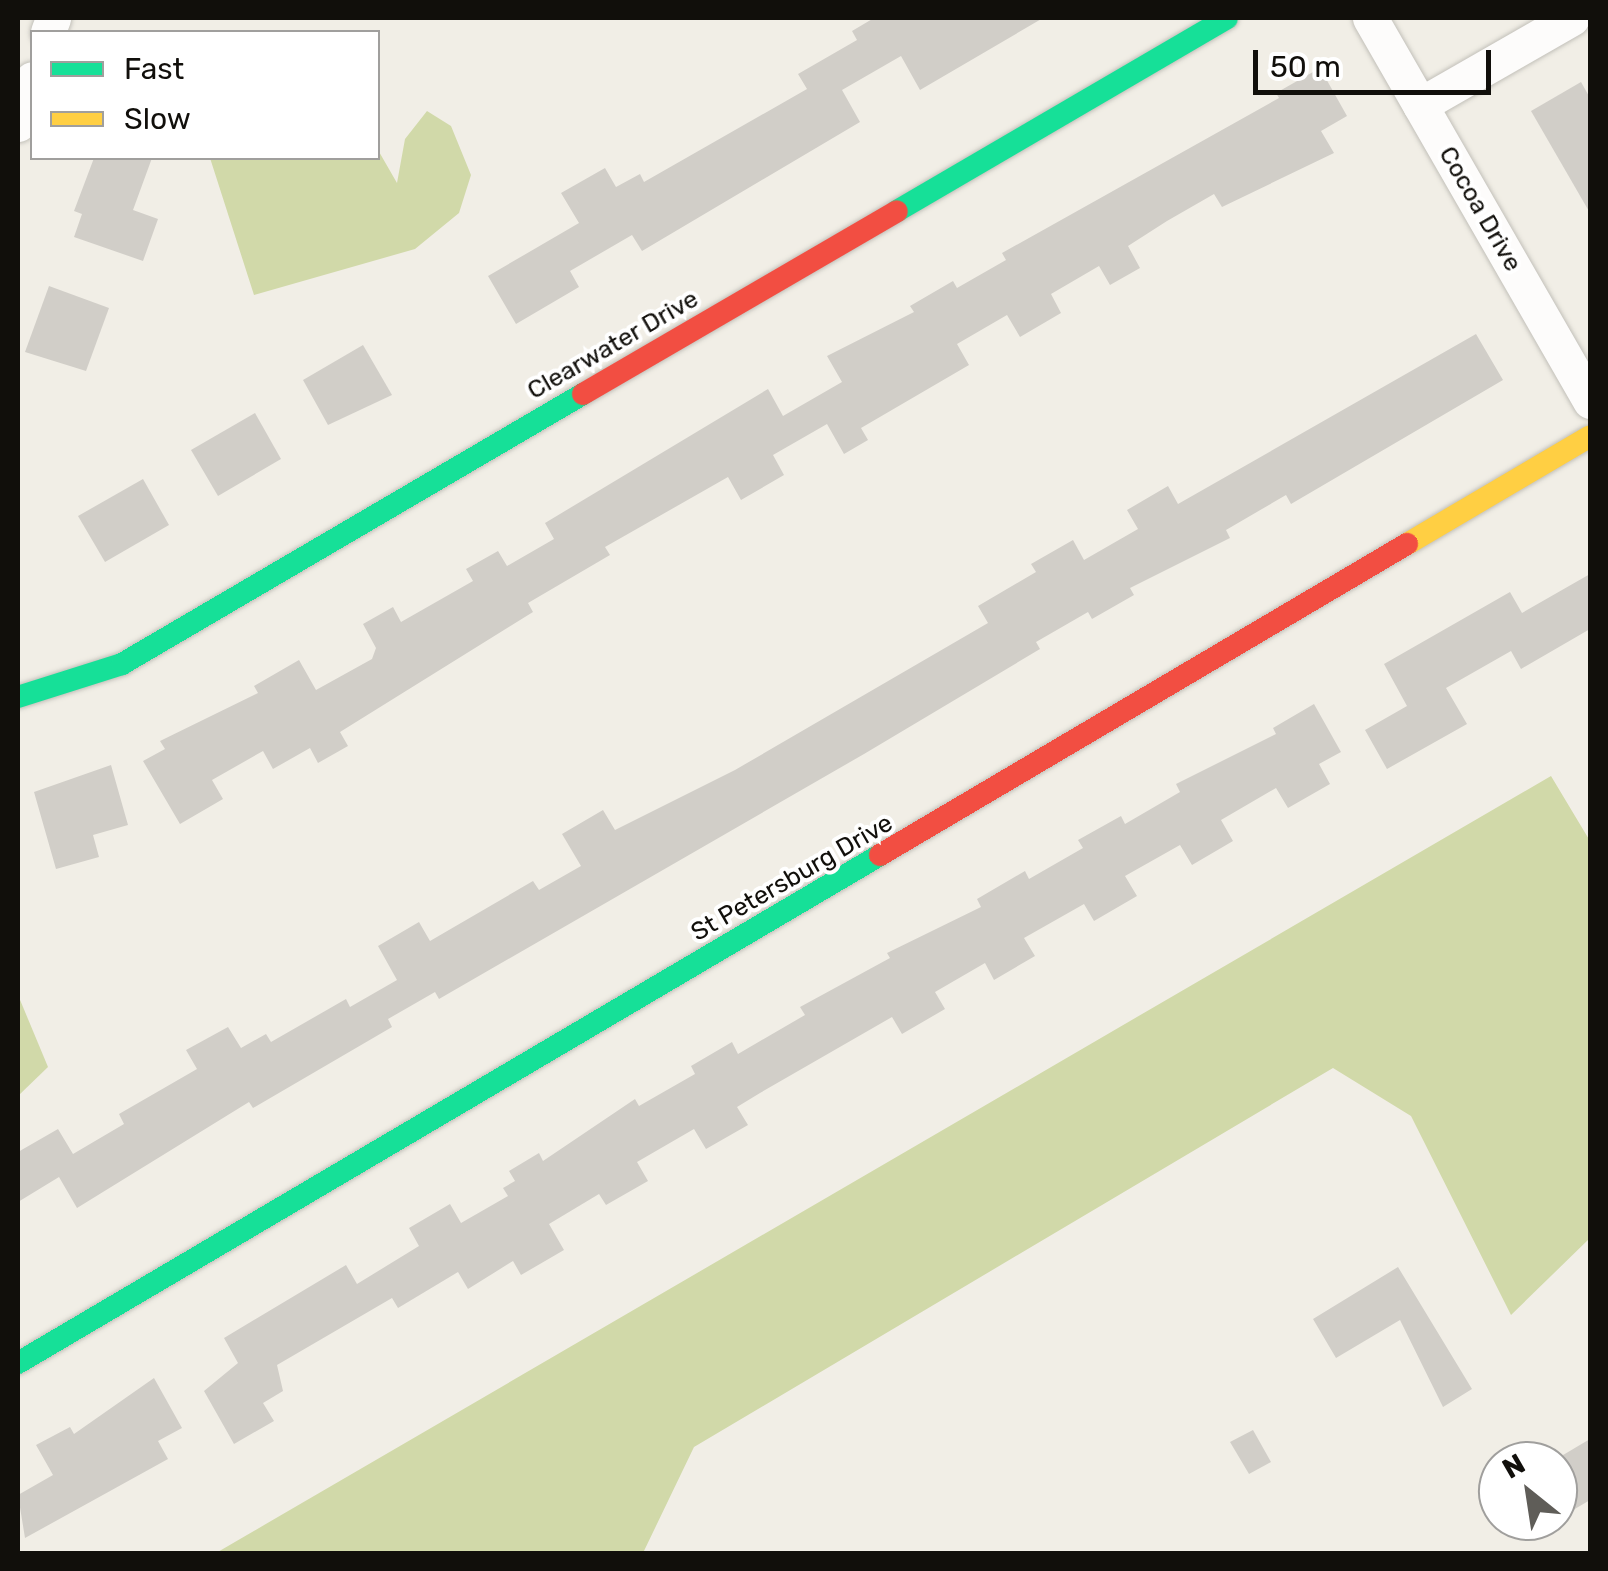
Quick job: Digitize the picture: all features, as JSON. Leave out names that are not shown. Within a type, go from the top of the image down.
[{"type":"street","name":"Clearwater Drive","points":[[18,698],[122,664],[1227,18]]},
{"type":"street","name":"Cocoa Drive","points":[[1370,18],[1590,401]]},
{"type":"street","points":[[1420,105],[1572,18]]},
{"type":"street","points":[[18,124],[30,86]]},
{"type":"street","name":"St Petersburg Drive","points":[[18,1363],[1590,436]]},
{"type":"green space","points":[[427,111],[451,126],[471,175],[459,213],[415,249],[254,295],[211,160],[380,160],[380,153],[397,183],[405,139]]},
{"type":"green space","points":[[1551,776],[1590,841],[1590,1238],[1511,1315],[1411,1116],[1333,1068],[694,1447],[643,1553],[216,1553]]},
{"type":"green space","points":[[18,995],[48,1067],[18,1096]]},
{"type":"building","points":[[874,18],[1043,18],[920,90],[901,56],[842,90],[860,122],[642,251],[632,235],[570,271],[579,287],[516,324],[488,276],[579,223],[561,193],[605,168],[616,187],[640,174],[644,182],[807,89],[798,74],[857,40],[852,31]]},
{"type":"building","points":[[1320,68],[1347,116],[1321,131],[1334,153],[1222,207],[1214,194],[1167,221],[1128,246],[1140,268],[1110,285],[1099,266],[1051,294],[1061,313],[1020,337],[1007,315],[957,344],[969,365],[861,428],[868,440],[844,454],[827,424],[773,455],[784,475],[741,500],[728,477],[605,547],[610,555],[528,603],[533,612],[340,732],[348,746],[318,763],[310,748],[273,769],[263,751],[212,780],[223,799],[180,824],[143,761],[165,749],[160,741],[258,693],[254,686],[299,660],[316,690],[372,659],[376,648],[363,624],[393,607],[401,622],[473,581],[466,569],[498,551],[507,566],[554,539],[545,523],[768,389],[783,416],[842,382],[827,356],[914,312],[910,306],[953,281],[957,288],[1006,260],[1002,253],[1279,98],[1276,93]]},
{"type":"building","points":[[1581,82],[1590,98],[1590,213],[1531,111]]},
{"type":"building","points":[[93,160],[151,160],[133,210],[158,219],[143,261],[74,237],[82,214],[74,211]]},
{"type":"building","points":[[49,286],[109,308],[86,371],[25,352]]},
{"type":"building","points":[[1476,334],[1503,380],[1291,504],[1286,495],[1226,530],[1230,538],[1130,588],[1134,595],[1092,619],[1088,612],[1036,642],[1040,649],[864,754],[439,999],[435,992],[388,1019],[392,1027],[253,1108],[249,1102],[77,1208],[59,1177],[18,1202],[18,1152],[58,1129],[73,1154],[124,1124],[119,1114],[197,1069],[186,1050],[228,1027],[241,1048],[266,1034],[271,1042],[346,999],[350,1007],[397,980],[378,946],[419,922],[430,941],[533,881],[539,890],[581,866],[562,834],[603,810],[615,830],[735,770],[988,623],[978,606],[1036,572],[1031,564],[1073,540],[1084,560],[1138,529],[1127,510],[1168,486],[1178,504]]},
{"type":"building","points":[[363,345],[392,395],[328,425],[303,380]]},
{"type":"building","points":[[255,413],[281,459],[218,496],[191,450]]},
{"type":"building","points":[[143,479],[169,525],[105,562],[78,516]]},
{"type":"building","points":[[1590,574],[1590,629],[1521,669],[1511,651],[1446,688],[1467,724],[1387,769],[1365,730],[1407,706],[1384,664],[1510,592],[1522,613]]},
{"type":"building","points":[[1314,704],[1341,752],[1319,764],[1330,784],[1288,808],[1276,788],[1221,820],[1233,841],[1192,865],[1180,845],[1125,876],[1137,896],[1094,921],[1084,904],[1024,938],[1035,956],[994,980],[985,963],[935,992],[945,1009],[902,1034],[892,1017],[760,1093],[737,1107],[748,1125],[706,1149],[694,1129],[637,1162],[648,1181],[606,1205],[599,1194],[549,1224],[564,1250],[521,1275],[513,1261],[468,1289],[458,1272],[398,1308],[392,1298],[277,1365],[283,1391],[263,1403],[274,1421],[234,1444],[204,1391],[238,1363],[224,1338],[346,1265],[357,1284],[419,1246],[409,1228],[450,1204],[461,1223],[508,1196],[503,1188],[515,1181],[509,1171],[539,1153],[543,1161],[635,1099],[639,1106],[695,1074],[691,1066],[732,1042],[738,1054],[805,1015],[800,1007],[890,958],[887,953],[981,907],[977,899],[1025,871],[1029,879],[1083,848],[1078,840],[1121,816],[1125,824],[1180,792],[1176,784],[1276,734],[1273,728]]},
{"type":"building","points":[[111,765],[128,825],[93,835],[99,857],[56,869],[34,792]]},
{"type":"building","points":[[1398,1267],[1472,1389],[1443,1407],[1400,1320],[1336,1358],[1313,1319]]},
{"type":"building","points":[[154,1378],[182,1428],[158,1441],[168,1459],[25,1538],[18,1495],[53,1475],[36,1445],[70,1427],[74,1434]]},
{"type":"building","points":[[1253,1430],[1271,1462],[1249,1474],[1230,1442]]},
{"type":"building","points":[[1590,1439],[1590,1500],[1578,1507],[1578,1446]]},
{"type":"traffic: fast","points":[[897,211],[1227,18]]},
{"type":"traffic: fast","points":[[18,697],[122,664],[583,394]]},
{"type":"traffic: fast","points":[[18,1363],[880,855]]},
{"type":"traffic: slow","points":[[1407,544],[1590,436]]},
{"type":"traffic: jam","points":[[583,394],[897,211]]},
{"type":"traffic: jam","points":[[880,855],[1407,544]]}]
